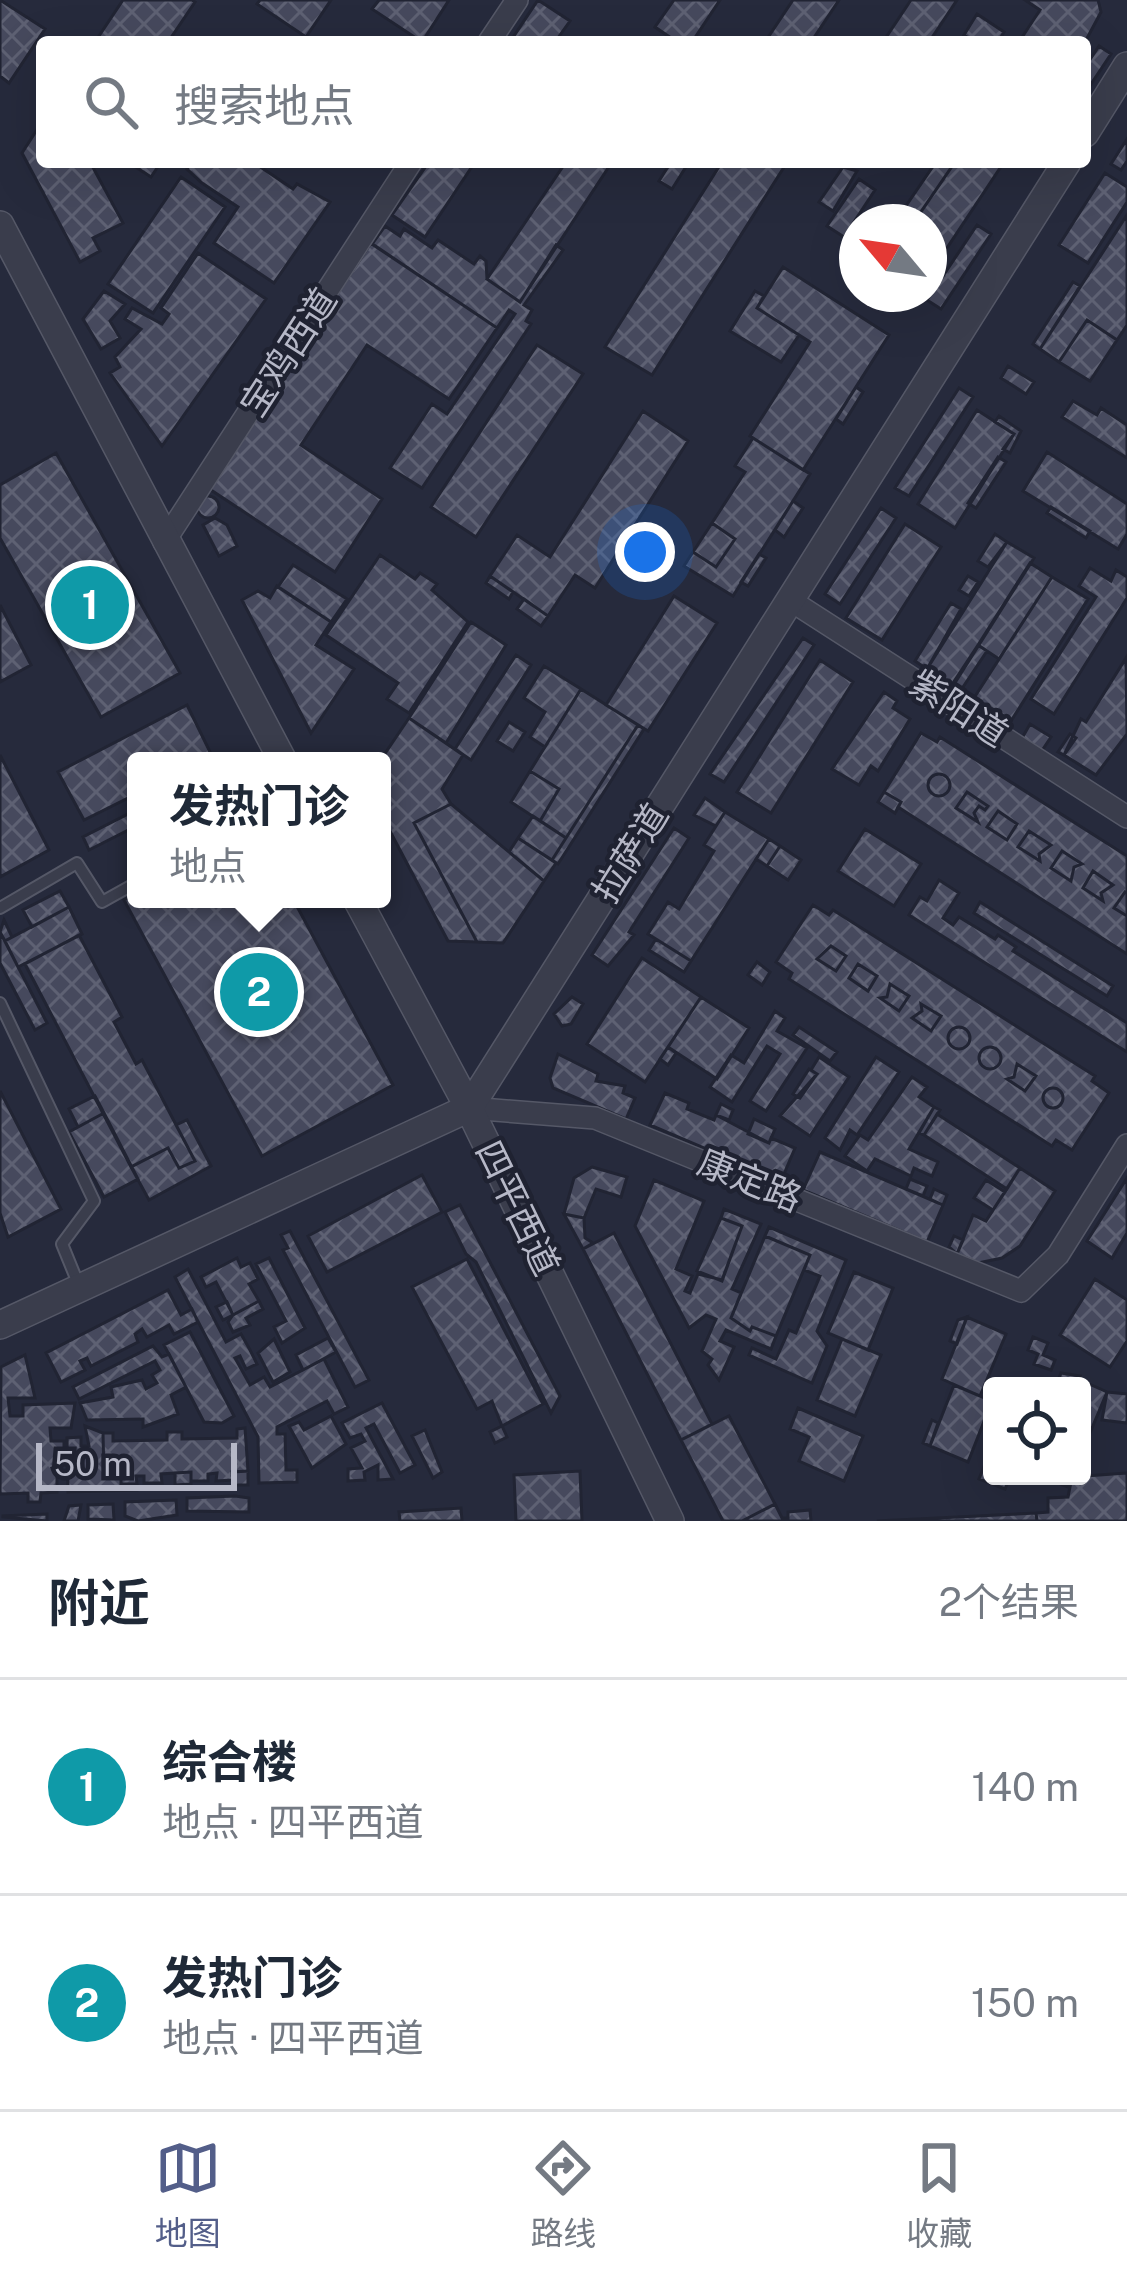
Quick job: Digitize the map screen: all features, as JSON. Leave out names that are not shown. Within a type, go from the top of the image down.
[{"type":"street","points":[[493,36],[517,0]]},
{"type":"street","points":[[1091,123],[1127,66]]},
{"type":"street","name":"宝鸡西道","points":[[164,542],[407,168]]},
{"type":"street","name":"拉萨道","points":[[469,1108],[1062,168]]},
{"type":"street","points":[[0,224],[278,752]]},
{"type":"street","name":"紫阳道","points":[[790,600],[1127,817]]},
{"type":"street","name":"四平西道","points":[[362,908],[469,1108],[670,1521]]},
{"type":"street","points":[[0,1325],[469,1108]]},
{"type":"street","name":"康定路","points":[[469,1108],[595,1118],[1021,1291],[1058,1255],[1127,1145]]},
{"type":"lane","points":[[0,908],[77,863],[102,902],[127,888]]},
{"type":"lane","points":[[0,1003],[94,1201],[62,1244],[80,1288]]},
{"type":"building","points":[[0,0],[45,29],[36,36],[9,83],[0,76]]},
{"type":"building","points":[[123,0],[195,2],[172,36],[99,36]]},
{"type":"building","points":[[260,0],[331,0],[307,36],[257,4]]},
{"type":"building","points":[[379,0],[449,0],[426,36],[413,36],[372,9]]},
{"type":"building","points":[[538,0],[570,21],[559,36],[514,36]]},
{"type":"building","points":[[674,0],[720,0],[696,36],[668,36],[655,27]]},
{"type":"building","points":[[793,0],[839,0],[815,36],[769,36]]},
{"type":"building","points":[[911,0],[957,0],[933,36],[887,36]]},
{"type":"building","points":[[1025,0],[1098,0],[1101,12],[1088,36],[1023,36],[1040,10]]},
{"type":"building","points":[[977,14],[1004,32],[1002,36],[964,35]]},
{"type":"building","points":[[1099,46],[1111,54],[1091,84],[1091,58]]},
{"type":"building","points":[[36,131],[36,168],[93,168],[123,223],[93,238],[100,251],[80,262],[22,153]]},
{"type":"building","points":[[1127,139],[1127,161],[1121,170],[1111,164]]},
{"type":"building","points":[[262,168],[293,189],[297,184],[330,202],[274,283],[214,243],[238,207],[187,169]]},
{"type":"building","points":[[425,168],[471,168],[425,237],[392,215]]},
{"type":"building","points":[[562,168],[608,168],[520,302],[487,279]]},
{"type":"building","points":[[667,168],[685,168],[672,189],[659,181]]},
{"type":"building","points":[[718,168],[783,168],[652,375],[605,347]]},
{"type":"building","points":[[842,168],[857,171],[833,211],[819,202]]},
{"type":"building","points":[[932,168],[951,168],[926,204],[907,204]]},
{"type":"building","points":[[951,168],[1000,168],[947,248],[947,204],[926,204]]},
{"type":"building","points":[[1105,173],[1127,187],[1127,202],[1088,263],[1059,245]]},
{"type":"building","points":[[181,177],[225,207],[153,313],[108,284]]},
{"type":"building","points":[[859,179],[875,190],[866,204],[842,204]]},
{"type":"building","points":[[839,208],[839,234],[827,226]]},
{"type":"building","points":[[1127,215],[1127,325],[1117,340],[1087,320],[1059,362],[1040,349]]},
{"type":"building","points":[[977,225],[991,234],[947,300],[947,270]]},
{"type":"building","points":[[385,226],[400,236],[404,229],[432,248],[438,240],[474,264],[480,256],[486,261],[487,279],[520,302],[556,245],[563,250],[524,305],[532,310],[526,321],[531,324],[422,488],[390,468],[432,404],[447,414],[515,314],[509,310],[497,328],[372,244]]},
{"type":"building","points":[[371,243],[497,328],[449,399],[367,345],[301,445],[382,499],[335,572],[208,488]]},
{"type":"building","points":[[198,253],[266,299],[162,446],[110,373],[120,367],[115,357],[141,329],[125,319],[132,308],[162,324],[169,314],[161,308]]},
{"type":"building","points":[[783,267],[839,303],[839,312],[853,312],[889,335],[803,470],[750,436],[810,342],[757,308]]},
{"type":"building","points":[[1073,282],[1080,286],[1040,349],[1033,344]]},
{"type":"building","points":[[104,291],[125,304],[110,321],[120,338],[101,349],[83,319]]},
{"type":"building","points":[[755,291],[764,296],[757,308],[799,335],[781,362],[730,331]]},
{"type":"building","points":[[1087,320],[1117,340],[1090,381],[1059,362]]},
{"type":"building","points":[[537,345],[583,374],[476,537],[431,507]]},
{"type":"building","points":[[1008,366],[1034,382],[1026,394],[1001,378]]},
{"type":"building","points":[[856,387],[863,392],[843,424],[836,419]]},
{"type":"building","points":[[959,388],[973,397],[909,496],[895,488]]},
{"type":"building","points":[[1073,401],[1097,415],[1101,408],[1127,425],[1127,458],[1062,417]]},
{"type":"building","points":[[977,410],[1014,434],[955,528],[918,504]]},
{"type":"building","points":[[643,411],[688,441],[595,588],[575,575],[548,616],[490,576],[517,535],[550,557]]},
{"type":"building","points":[[999,416],[1021,431],[1010,453],[1003,449],[1014,434],[995,422]]},
{"type":"building","points":[[753,438],[810,474],[733,596],[684,566],[693,552],[716,567],[735,539],[712,523],[745,472],[735,466]]},
{"type":"building","points":[[1047,452],[1127,504],[1127,534],[1118,549],[1023,491]]},
{"type":"building","points":[[56,453],[180,673],[101,717],[0,538],[0,485]]},
{"type":"building","points":[[998,457],[1006,462],[976,508],[968,503]]},
{"type":"building","points":[[208,496],[219,507],[208,518],[197,507]]},
{"type":"building","points":[[793,501],[803,508],[784,537],[775,530]]},
{"type":"building","points":[[1051,507],[1090,531],[1086,538],[1047,513]]},
{"type":"building","points":[[881,508],[896,518],[840,604],[825,594]]},
{"type":"building","points":[[215,518],[227,525],[237,546],[219,556],[203,525]]},
{"type":"building","points":[[712,523],[735,539],[716,567],[693,552]]},
{"type":"building","points":[[905,524],[941,547],[882,640],[846,618]]},
{"type":"building","points":[[995,534],[1007,542],[988,567],[978,561]]},
{"type":"building","points":[[1007,542],[1034,558],[953,686],[927,669]]},
{"type":"building","points":[[759,554],[766,558],[748,586],[741,582]]},
{"type":"building","points":[[380,555],[415,579],[420,573],[437,584],[432,590],[468,622],[409,713],[387,699],[398,683],[326,635]]},
{"type":"building","points":[[1030,563],[1052,577],[999,659],[978,645]]},
{"type":"building","points":[[293,565],[347,599],[331,622],[278,587]]},
{"type":"building","points":[[1090,568],[1111,581],[1116,570],[1127,577],[1127,598],[1054,714],[1031,699],[1096,597],[1079,586]]},
{"type":"building","points":[[490,576],[513,592],[509,599],[486,583]]},
{"type":"building","points":[[968,576],[978,582],[969,596],[959,590]]},
{"type":"building","points":[[1052,577],[1088,599],[1011,721],[974,698]]},
{"type":"building","points":[[277,586],[331,622],[316,645],[354,669],[311,733],[242,600],[258,591],[270,598]]},
{"type":"building","points":[[674,596],[717,623],[648,731],[606,705]]},
{"type":"building","points":[[524,599],[548,616],[541,626],[517,609]]},
{"type":"building","points":[[951,603],[961,609],[927,669],[915,661]]},
{"type":"building","points":[[0,605],[31,665],[0,682]]},
{"type":"building","points":[[471,622],[506,645],[446,743],[409,718]]},
{"type":"building","points":[[803,638],[814,645],[724,782],[710,774]]},
{"type":"building","points":[[978,645],[987,651],[961,690],[953,683]]},
{"type":"building","points":[[516,655],[531,665],[471,760],[455,749]]},
{"type":"building","points":[[1126,658],[1127,734],[1096,775],[1064,755],[1081,719],[1086,722]]},
{"type":"building","points":[[820,660],[853,682],[771,813],[737,792]]},
{"type":"building","points":[[544,666],[581,689],[545,747],[530,737],[545,712],[524,698]]},
{"type":"building","points":[[581,689],[638,725],[566,838],[540,821],[559,789],[530,771]]},
{"type":"building","points":[[884,692],[897,701],[893,708],[910,719],[878,771],[871,766],[859,785],[832,769]]},
{"type":"building","points":[[187,705],[210,752],[127,752],[127,798],[84,820],[58,772]]},
{"type":"building","points":[[986,705],[1007,718],[1002,726],[981,713]]},
{"type":"building","points":[[409,718],[463,755],[442,789],[451,804],[414,823],[477,942],[448,941],[391,833],[391,752],[386,752]]},
{"type":"building","points":[[509,722],[525,732],[513,751],[497,741]]},
{"type":"building","points":[[1030,724],[1051,737],[1041,752],[1021,740]]},
{"type":"building","points":[[638,725],[644,729],[558,864],[552,860]]},
{"type":"building","points":[[921,733],[937,742],[940,737],[1127,856],[1127,954],[898,807],[901,802],[884,792]]},
{"type":"building","points":[[1070,734],[1076,738],[1064,755],[1058,752]]},
{"type":"building","points":[[0,755],[49,850],[0,877]]},
{"type":"building","points":[[530,771],[559,789],[540,821],[511,802]]},
{"type":"building","points":[[939,774],[950,785],[939,796],[928,785]]},
{"type":"building","points":[[884,792],[901,802],[895,813],[878,802]]},
{"type":"building","points":[[967,792],[988,806],[985,810],[979,806],[974,813],[978,822],[956,808]]},
{"type":"building","points":[[705,798],[725,812],[716,826],[694,815]]},
{"type":"building","points":[[451,804],[544,881],[503,943],[477,942],[414,823]]},
{"type":"building","points":[[998,811],[1017,824],[1007,840],[987,827]]},
{"type":"building","points":[[725,812],[769,839],[691,961],[648,934],[668,902],[679,909],[714,851],[704,845]]},
{"type":"building","points":[[127,815],[127,831],[89,850],[83,837]]},
{"type":"building","points":[[533,816],[566,838],[552,860],[518,838]]},
{"type":"building","points":[[674,828],[689,838],[629,932],[634,935],[608,966],[592,955]]},
{"type":"building","points":[[865,829],[921,864],[894,906],[838,871]]},
{"type":"building","points":[[1029,831],[1051,845],[1039,854],[1040,861],[1018,847]]},
{"type":"building","points":[[518,838],[556,863],[544,881],[509,852]]},
{"type":"building","points":[[769,839],[780,846],[767,866],[756,859]]},
{"type":"building","points":[[780,846],[801,860],[788,880],[767,866]]},
{"type":"building","points":[[1062,851],[1082,864],[1074,867],[1071,881],[1051,868]]},
{"type":"building","points":[[1093,871],[1113,885],[1101,893],[1103,901],[1083,888]]},
{"type":"building","points":[[939,880],[959,893],[943,918],[953,925],[959,917],[995,939],[998,935],[1016,947],[1013,951],[1127,1023],[1127,1052],[909,915],[920,897],[927,901]]},
{"type":"building","points":[[60,891],[69,907],[32,927],[23,910]]},
{"type":"building","points":[[1127,893],[1127,916],[1114,908]]},
{"type":"building","points":[[980,902],[1113,986],[1107,996],[974,913]]},
{"type":"building","points":[[813,905],[829,915],[833,910],[1095,1076],[1092,1081],[1109,1093],[1072,1150],[1056,1140],[1052,1146],[789,979],[792,973],[776,962]]},
{"type":"building","points":[[69,907],[82,934],[18,967],[5,941]]},
{"type":"building","points":[[128,908],[298,908],[393,1085],[262,1156]]},
{"type":"building","points":[[4,920],[12,937],[5,941],[0,932]]},
{"type":"building","points":[[0,932],[47,1023],[35,1030],[0,963]]},
{"type":"building","points":[[79,935],[122,1017],[114,1022],[136,1064],[142,1060],[195,1161],[179,1168],[168,1148],[131,1167],[25,964]]},
{"type":"building","points":[[656,939],[691,961],[684,972],[649,950]]},
{"type":"building","points":[[831,946],[846,956],[836,971],[817,959]]},
{"type":"building","points":[[642,958],[701,997],[645,1082],[587,1044]]},
{"type":"building","points":[[757,962],[770,972],[762,985],[748,975]]},
{"type":"building","points":[[858,964],[877,976],[868,991],[849,978]]},
{"type":"building","points":[[890,984],[909,996],[899,1011],[880,998],[887,997]]},
{"type":"building","points":[[572,997],[583,1004],[571,1024],[562,1026],[554,1014]]},
{"type":"building","points":[[701,997],[749,1028],[717,1079],[668,1047]]},
{"type":"building","points":[[921,1004],[941,1016],[931,1031],[912,1018],[922,1011]]},
{"type":"building","points":[[775,1011],[785,1018],[777,1031],[807,1048],[766,1111],[750,1101],[780,1054],[767,1046],[732,1102],[710,1087],[731,1055],[744,1063]]},
{"type":"building","points":[[799,1027],[837,1052],[830,1061],[793,1035]]},
{"type":"building","points":[[959,1027],[970,1038],[959,1049],[948,1038]]},
{"type":"building","points":[[668,1047],[676,1053],[668,1065],[660,1059]]},
{"type":"building","points":[[990,1047],[1001,1058],[990,1069],[979,1058]]},
{"type":"building","points":[[558,1054],[598,1074],[596,1081],[625,1086],[623,1093],[635,1098],[626,1119],[553,1088],[550,1078]]},
{"type":"building","points":[[819,1057],[849,1077],[810,1136],[780,1116],[817,1074],[811,1070]]},
{"type":"building","points":[[876,1057],[899,1072],[857,1135],[850,1130],[840,1150],[825,1138]]},
{"type":"building","points":[[1017,1064],[1036,1076],[1025,1091],[1007,1079],[1014,1077]]},
{"type":"building","points":[[809,1069],[817,1074],[800,1098],[793,1094]]},
{"type":"building","points":[[912,1077],[927,1087],[919,1097],[934,1107],[909,1149],[938,1162],[932,1176],[914,1168],[911,1176],[875,1159],[867,1171],[845,1156],[860,1135],[868,1140]]},
{"type":"building","points":[[1053,1088],[1063,1098],[1053,1108],[1043,1098]]},
{"type":"building","points":[[0,1091],[61,1209],[8,1237],[0,1213]]},
{"type":"building","points":[[665,1093],[689,1103],[687,1109],[714,1120],[716,1115],[769,1143],[771,1138],[795,1148],[781,1181],[650,1125]]},
{"type":"building","points":[[95,1096],[104,1113],[78,1127],[69,1109]]},
{"type":"building","points":[[721,1104],[733,1110],[729,1120],[716,1115]]},
{"type":"building","points":[[934,1107],[940,1110],[924,1135],[919,1133]]},
{"type":"building","points":[[104,1113],[138,1179],[104,1197],[69,1132]]},
{"type":"building","points":[[937,1114],[1020,1168],[1007,1189],[924,1135]]},
{"type":"building","points":[[754,1119],[775,1129],[769,1143],[748,1134]]},
{"type":"building","points":[[187,1120],[211,1166],[149,1200],[131,1167],[168,1148],[179,1168],[195,1161],[176,1125]]},
{"type":"building","points":[[820,1152],[943,1205],[927,1242],[803,1190]]},
{"type":"building","points":[[592,1167],[627,1177],[621,1197],[596,1189],[584,1218],[564,1214],[574,1178]]},
{"type":"building","points":[[1020,1168],[1055,1191],[1020,1246],[1002,1258],[978,1263],[957,1254],[973,1215],[986,1221]]},
{"type":"building","points":[[422,1175],[442,1212],[327,1272],[308,1236]]},
{"type":"building","points":[[1127,1178],[1127,1233],[1112,1258],[1087,1241]]},
{"type":"building","points":[[910,1179],[927,1186],[923,1196],[906,1189]]},
{"type":"building","points":[[654,1180],[704,1201],[676,1269],[692,1276],[685,1291],[690,1293],[698,1274],[722,1280],[742,1226],[721,1218],[724,1209],[761,1224],[732,1289],[741,1293],[731,1318],[750,1331],[752,1327],[776,1336],[771,1349],[726,1330],[720,1341],[734,1347],[719,1380],[708,1365],[712,1359],[702,1351],[716,1319],[706,1315],[689,1328],[635,1226]]},
{"type":"building","points":[[986,1180],[1005,1192],[993,1210],[974,1198]]},
{"type":"building","points":[[934,1189],[947,1195],[943,1205],[930,1199]]},
{"type":"building","points":[[460,1205],[560,1396],[551,1413],[476,1262],[466,1254],[445,1212]]},
{"type":"building","points":[[564,1214],[584,1218],[585,1238],[593,1243],[583,1249]]},
{"type":"building","points":[[721,1218],[742,1226],[722,1281],[697,1271]]},
{"type":"building","points":[[769,1227],[846,1260],[817,1331],[827,1346],[812,1383],[749,1355],[752,1348],[776,1359],[789,1330],[796,1333],[820,1276],[804,1270],[810,1255],[765,1236]]},
{"type":"building","points":[[290,1231],[369,1380],[355,1387],[283,1250],[288,1248],[281,1235]]},
{"type":"building","points":[[614,1233],[712,1424],[681,1440],[583,1249]]},
{"type":"building","points":[[765,1236],[810,1255],[776,1336],[752,1327],[750,1331],[731,1318]]},
{"type":"building","points":[[954,1236],[963,1240],[957,1254],[949,1247]]},
{"type":"building","points":[[237,1258],[241,1267],[250,1263],[258,1279],[249,1284],[259,1301],[233,1315],[216,1282],[206,1287],[201,1277]]},
{"type":"building","points":[[269,1258],[305,1328],[282,1343],[274,1327],[286,1321],[256,1264]]},
{"type":"building","points":[[467,1259],[543,1404],[502,1426],[492,1401],[477,1409],[412,1287]]},
{"type":"building","points":[[188,1269],[226,1342],[241,1334],[250,1350],[257,1364],[246,1369],[240,1356],[235,1358],[250,1385],[264,1377],[270,1387],[324,1359],[348,1407],[334,1414],[327,1401],[277,1427],[277,1434],[285,1434],[286,1470],[297,1470],[297,1482],[259,1483],[258,1437],[175,1277]]},
{"type":"building","points":[[854,1272],[893,1288],[868,1350],[828,1333]]},
{"type":"building","points":[[1095,1279],[1127,1300],[1127,1341],[1110,1367],[1060,1335]]},
{"type":"building","points":[[168,1290],[181,1315],[192,1309],[198,1322],[174,1334],[169,1325],[147,1337],[142,1329],[135,1334],[138,1342],[91,1366],[87,1358],[80,1361],[85,1370],[61,1382],[46,1353]]},
{"type":"building","points":[[259,1301],[263,1309],[246,1318],[250,1325],[233,1332],[228,1322],[233,1315]]},
{"type":"building","points":[[227,1302],[233,1315],[223,1320],[216,1307]]},
{"type":"building","points":[[967,1317],[957,1344],[950,1341],[958,1320]]},
{"type":"building","points":[[967,1317],[1006,1334],[988,1377],[983,1377],[980,1396],[942,1379]]},
{"type":"building","points":[[190,1332],[234,1416],[222,1423],[204,1422],[164,1345]]},
{"type":"building","points":[[1033,1337],[1048,1343],[1043,1355],[1055,1360],[1051,1370],[1034,1364],[1038,1354],[1028,1350]]},
{"type":"building","points":[[328,1338],[336,1352],[303,1370],[296,1355]]},
{"type":"building","points":[[274,1339],[290,1372],[273,1382],[258,1353]]},
{"type":"building","points":[[842,1339],[881,1355],[855,1416],[817,1400]]},
{"type":"building","points":[[153,1346],[162,1357],[169,1354],[186,1387],[171,1395],[178,1414],[143,1427],[143,1419],[87,1420],[80,1403],[113,1397],[111,1387],[142,1380],[146,1389],[157,1383],[152,1375],[160,1370],[155,1361],[79,1399],[73,1387]]},
{"type":"building","points":[[25,1355],[35,1398],[8,1398],[10,1416],[23,1416],[23,1405],[75,1403],[71,1428],[50,1428],[51,1441],[64,1441],[64,1454],[57,1454],[57,1492],[41,1493],[40,1502],[28,1502],[28,1493],[0,1494],[1,1367]]},
{"type":"building","points":[[954,1385],[983,1397],[983,1424],[968,1462],[930,1446]]},
{"type":"building","points":[[1091,1385],[1107,1392],[1091,1430]]},
{"type":"building","points":[[1107,1392],[1127,1394],[1127,1423],[1102,1420]]},
{"type":"building","points":[[382,1403],[415,1465],[400,1473],[374,1424],[366,1428],[393,1479],[378,1480],[378,1465],[364,1472],[365,1480],[348,1481],[348,1469],[362,1468],[351,1448],[365,1441],[361,1434],[350,1438],[342,1423]]},
{"type":"building","points":[[798,1408],[863,1436],[844,1481],[799,1461],[809,1437],[790,1429]]},
{"type":"building","points":[[331,1416],[346,1444],[312,1468],[289,1426],[299,1422],[304,1430]]},
{"type":"building","points":[[729,1416],[775,1504],[742,1521],[723,1521],[681,1440]]},
{"type":"building","points":[[932,1420],[938,1423],[930,1446],[923,1443]]},
{"type":"building","points":[[85,1426],[103,1433],[104,1477],[121,1476],[121,1484],[137,1484],[137,1490],[68,1492],[67,1438],[81,1437],[81,1446],[89,1446]]},
{"type":"building","points":[[502,1426],[507,1437],[495,1443],[490,1432]]},
{"type":"building","points":[[245,1428],[248,1471],[232,1472],[233,1480],[216,1481],[217,1473],[208,1474],[208,1481],[191,1481],[191,1472],[161,1474],[162,1483],[144,1483],[144,1476],[136,1476],[137,1484],[121,1484],[121,1476],[104,1477],[103,1433],[113,1433],[113,1441],[167,1440],[167,1432],[182,1432],[182,1439],[237,1438],[237,1429]]},
{"type":"building","points":[[425,1430],[442,1472],[433,1478],[412,1436]]},
{"type":"building","points":[[248,1471],[248,1485],[233,1485],[232,1472]]},
{"type":"building","points":[[580,1471],[582,1521],[516,1521],[514,1475]]},
{"type":"building","points":[[191,1472],[191,1484],[175,1485],[175,1473]]},
{"type":"building","points":[[1127,1473],[1127,1521],[1037,1521],[1036,1513],[1048,1512],[1048,1498],[1068,1497],[1070,1485],[1091,1485],[1091,1476]]},
{"type":"building","points":[[187,1498],[249,1498],[249,1512],[187,1511]]},
{"type":"building","points":[[176,1500],[177,1515],[138,1521],[125,1516],[125,1502]]},
{"type":"building","points":[[113,1504],[114,1520],[88,1519],[88,1505]]},
{"type":"building","points":[[775,1504],[782,1518],[788,1518],[788,1512],[810,1510],[811,1521],[742,1521]]},
{"type":"building","points":[[81,1505],[78,1521],[64,1521],[69,1506]]},
{"type":"building","points":[[461,1508],[462,1521],[400,1521],[399,1512]]},
{"type":"building","points":[[1036,1513],[1037,1521],[877,1521]]},
{"type":"building","points":[[47,1514],[47,1521],[3,1517],[3,1516]]},
{"type":"place","name":"综合楼","points":[[90,605]]},
{"type":"place","name":"发热门诊","points":[[259,992]]}]
